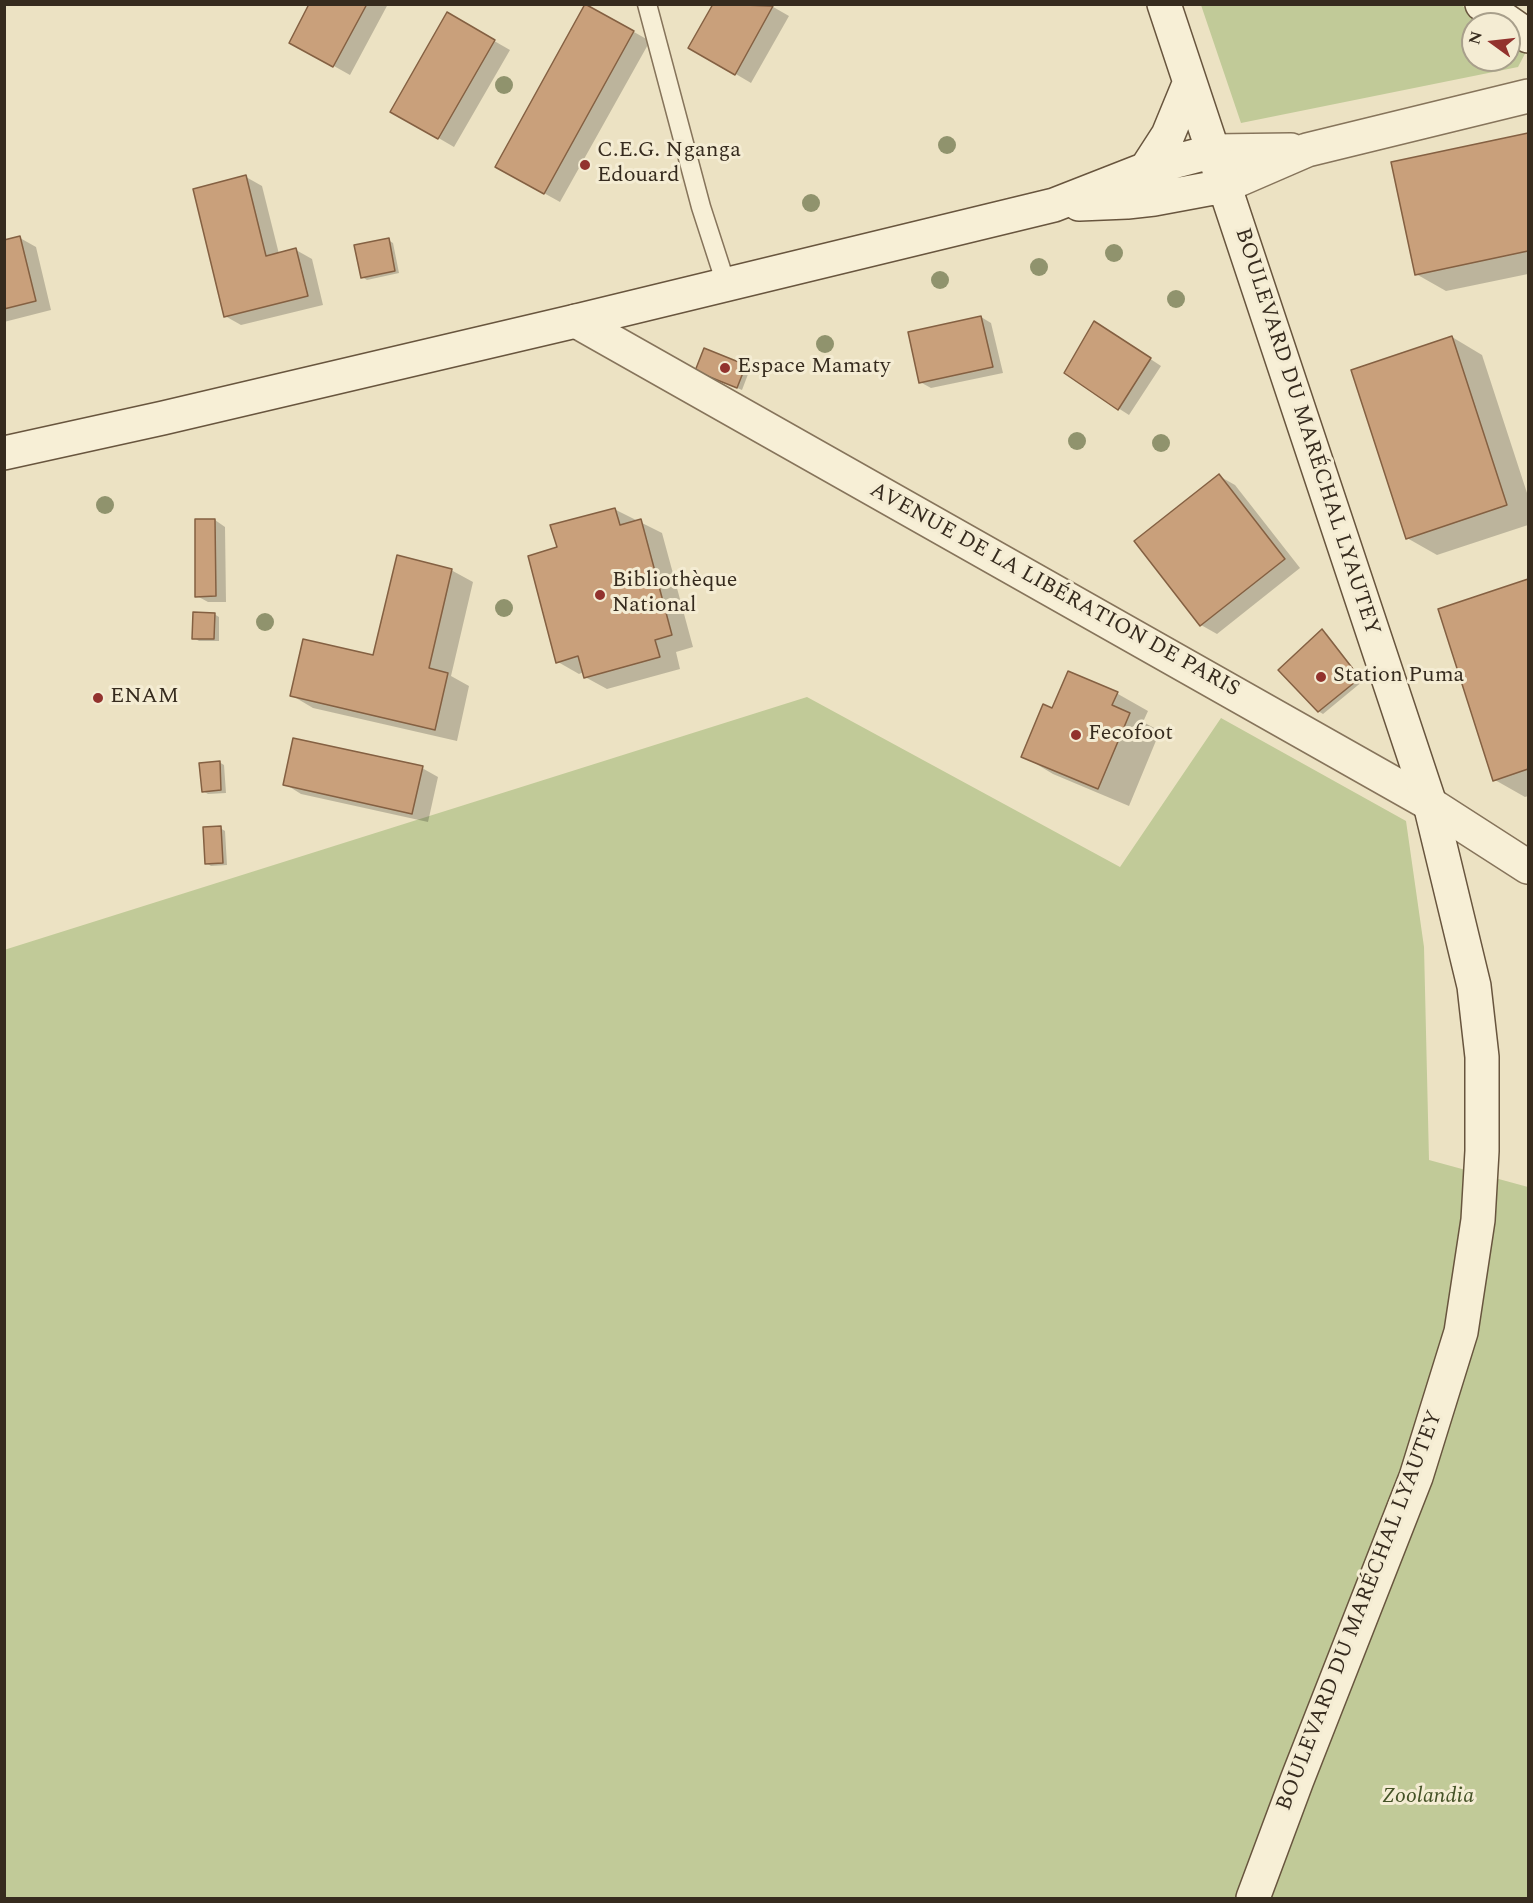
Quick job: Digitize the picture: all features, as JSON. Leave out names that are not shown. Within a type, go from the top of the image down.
[{"type":"main road","name":"BOULEVARD DU MARÉCHAL LYAUTEY","points":[[1164,4],[1431,804],[1474,986],[1482,1057],[1482,1151],[1478,1220],[1461,1332],[1416,1477],[1297,1780],[1253,1899]]},
{"type":"main road","points":[[1482,4],[1528,36]]},
{"type":"main road","points":[[1146,169],[1168,135],[1189,84]]},
{"type":"main road","points":[[1054,205],[1127,202],[1184,195],[1224,186],[1307,150],[1528,96]]},
{"type":"main road","points":[[4,453],[164,418],[576,321],[1054,205],[1146,169],[1214,151],[1307,150]]},
{"type":"main road","name":"AVENUE DE LA LIBÉRATION DE PARIS","points":[[576,321],[1431,804],[1528,867]]},
{"type":"lane","points":[[647,4],[701,207],[726,284]]},
{"type":"green space","points":[[1201,5],[1461,5],[1472,12],[1461,12],[1461,72],[1493,72],[1241,123]]},
{"type":"green space","points":[[1521,44],[1528,48],[1521,61]]},
{"type":"green space","name":"Zoolandia","points":[[807,697],[1120,867],[1221,718],[1406,821],[1424,947],[1429,1160],[1528,1187],[1528,1898],[5,1898],[4,950]]},
{"type":"building","points":[[309,4],[367,4],[333,67],[289,43]]},
{"type":"building","points":[[585,4],[634,31],[544,194],[495,167]]},
{"type":"building","points":[[713,4],[773,6],[735,75],[688,48]]},
{"type":"building","points":[[447,12],[495,40],[438,139],[390,112]]},
{"type":"building","points":[[1528,133],[1528,251],[1415,275],[1391,162]]},
{"type":"building","points":[[246,175],[266,256],[296,248],[308,296],[224,317],[193,189]]},
{"type":"building","points":[[20,236],[36,301],[4,309],[4,240]]},
{"type":"building","points":[[389,238],[395,271],[361,278],[354,245]]},
{"type":"building","points":[[981,316],[993,367],[919,383],[908,332]]},
{"type":"building","points":[[1094,321],[1151,358],[1118,410],[1064,373]]},
{"type":"building","points":[[1452,336],[1507,505],[1406,539],[1351,370]]},
{"type":"building","points":[[704,348],[746,365],[737,388],[695,371]]},
{"type":"building","points":[[1219,474],[1285,559],[1200,626],[1134,541]]},
{"type":"building","name":"Bibliothèque National","points":[[615,508],[620,525],[641,519],[672,635],[655,640],[660,657],[584,678],[578,656],[556,663],[528,556],[557,547],[550,525]]},
{"type":"building","points":[[195,519],[215,519],[216,596],[195,597]]},
{"type":"building","points":[[397,555],[452,569],[429,668],[448,673],[435,730],[290,696],[303,639],[373,655]]},
{"type":"building","points":[[1528,579],[1528,769],[1493,781],[1438,609]]},
{"type":"building","points":[[193,612],[215,613],[214,639],[192,639]]},
{"type":"building","points":[[1322,629],[1360,678],[1318,712],[1278,670]]},
{"type":"building","name":"Fecofoot","points":[[1068,671],[1118,692],[1112,705],[1130,713],[1098,789],[1021,757],[1043,704],[1052,708]]},
{"type":"building","points":[[293,738],[423,766],[412,814],[283,785]]},
{"type":"building","points":[[220,761],[221,790],[202,792],[199,763]]},
{"type":"building","points":[[221,826],[223,863],[205,864],[203,827]]},
{"type":"place","name":"C.E.G. Nganga Edouard","points":[[585,165]]},
{"type":"place","name":"Espace Mamaty","points":[[725,368]]},
{"type":"place","name":"Bibliothèque National","points":[[600,595]]},
{"type":"place","name":"Station Puma","points":[[1321,677]]},
{"type":"place","name":"ENAM","points":[[98,698]]},
{"type":"place","name":"Fecofoot","points":[[1076,735]]}]
